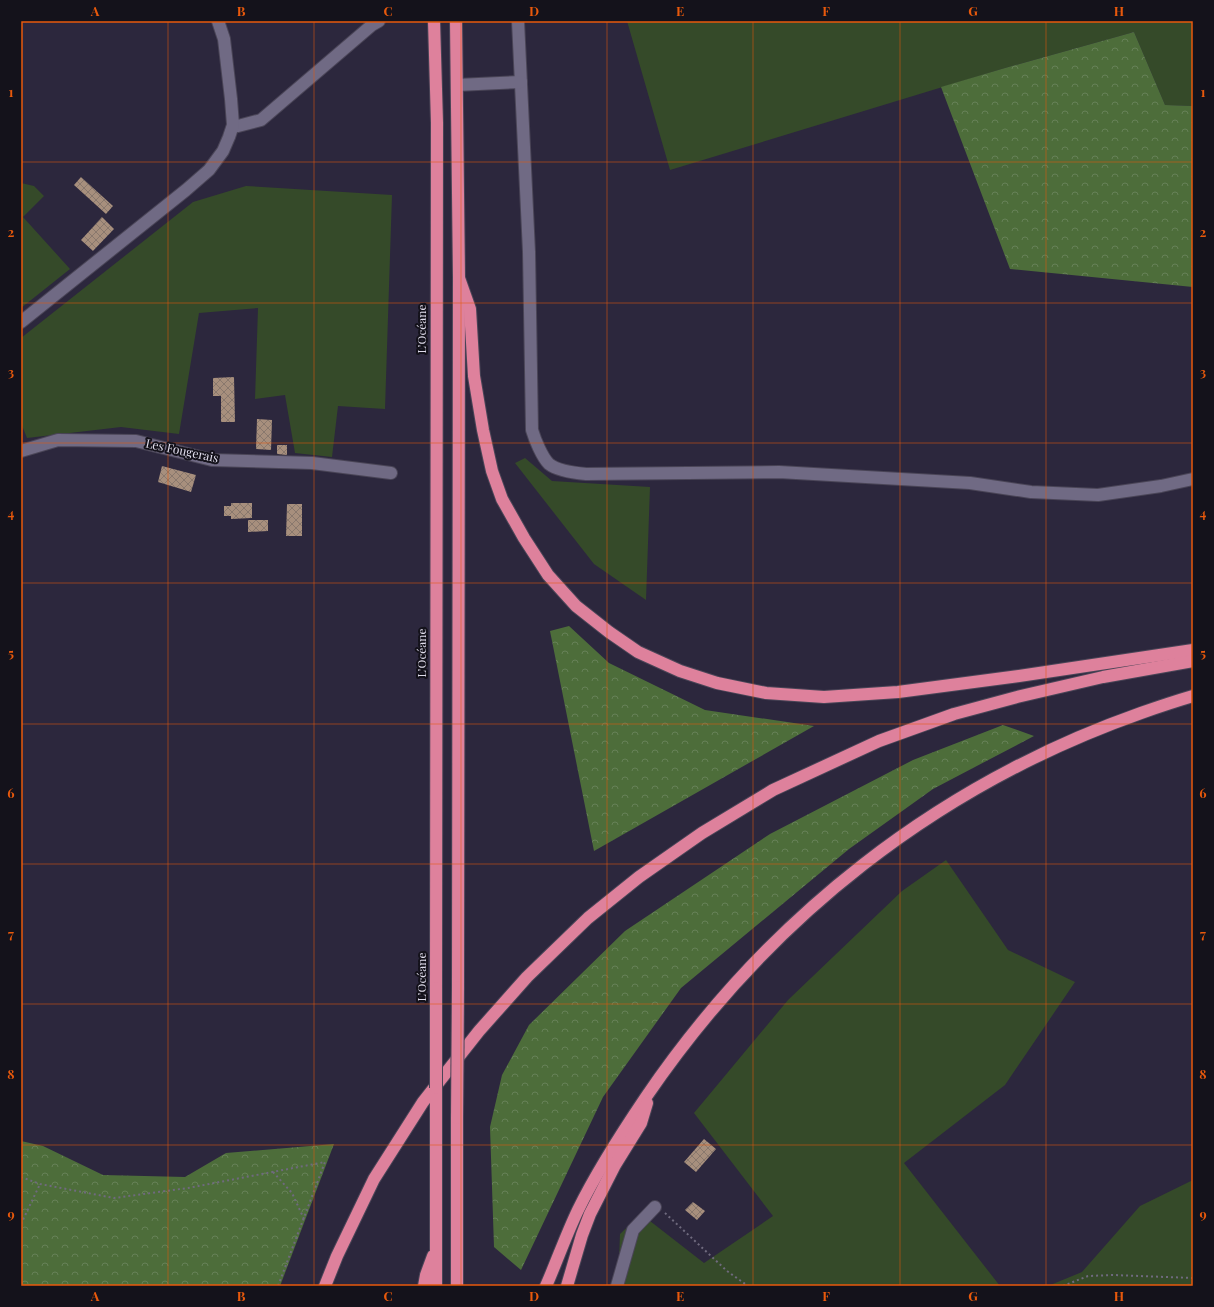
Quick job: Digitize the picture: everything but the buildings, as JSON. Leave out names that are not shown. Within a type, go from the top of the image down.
[{"type":"highway","name":"L’Océane","points":[[434,21],[437,122],[436,1286]]},
{"type":"highway","points":[[456,21],[459,278],[457,1286]]},
{"type":"highway","points":[[459,278],[470,310],[474,376],[483,430],[492,472],[502,499],[524,538],[548,575],[576,606],[609,632],[638,652],[680,671],[717,683],[766,693],[824,697],[898,692],[1193,650]]},
{"type":"highway","points":[[325,1286],[337,1256],[374,1179],[423,1102],[479,1031],[527,977],[588,918],[639,877],[702,833],[773,790],[879,741],[954,714],[1017,696],[1103,677],[1193,661]]},
{"type":"highway","points":[[546,1286],[578,1210],[606,1159],[651,1090],[717,1003],[772,945],[822,898],[856,870],[898,839],[961,798],[1025,762],[1105,726],[1193,696]]},
{"type":"highway","points":[[567,1286],[582,1235],[590,1214],[615,1165],[641,1124],[651,1090]]},
{"type":"highway","points":[[424,1286],[426,1275],[436,1249]]},
{"type":"street","points":[[21,322],[186,190],[209,170],[223,151],[233,125],[224,38],[218,21]]},
{"type":"street","points":[[233,125],[238,126],[261,120],[372,25],[379,21]]},
{"type":"street","points":[[518,21],[529,252],[532,430],[539,448],[550,464],[567,472],[586,474],[778,472],[970,483],[1031,492],[1098,495],[1160,486],[1193,478]]},
{"type":"street","points":[[457,85],[521,82]]},
{"type":"street","name":"Les Fougerais","points":[[21,450],[58,440],[136,441],[212,460],[312,463],[391,473]]},
{"type":"street","points":[[617,1286],[633,1230],[655,1207]]},
{"type":"path","points":[[21,1179],[114,1198],[188,1188],[325,1162],[278,1286]]},
{"type":"path","points":[[274,1172],[292,1193],[304,1219]]},
{"type":"path","points":[[21,1224],[40,1184]]},
{"type":"path","points":[[655,1207],[668,1215],[727,1271],[748,1286]]},
{"type":"path","points":[[1063,1286],[1088,1276],[1113,1275],[1193,1278]]},
{"type":"green space","points":[[627,21],[1193,21],[1193,106],[1165,105],[1134,32],[1005,68],[670,170]]},
{"type":"green space","points":[[1134,32],[1165,105],[1193,106],[1193,287],[1010,269],[941,87]]},
{"type":"green space","points":[[21,183],[34,186],[44,196],[23,217],[70,269],[21,308]]},
{"type":"green space","points":[[246,186],[392,195],[385,409],[338,406],[332,457],[295,453],[285,395],[255,399],[258,308],[199,313],[179,434],[121,427],[27,438],[21,423],[21,338],[193,202]]},
{"type":"green space","points":[[525,458],[552,481],[650,487],[646,600],[594,564],[515,463]]},
{"type":"green space","points":[[569,626],[609,663],[705,710],[814,726],[594,851],[550,631]]},
{"type":"green space","points":[[1003,725],[1034,736],[933,789],[849,849],[681,988],[603,1097],[521,1270],[494,1247],[490,1127],[502,1075],[529,1025],[625,931],[770,834],[913,760]]},
{"type":"green space","points":[[946,860],[1008,950],[1075,982],[1005,1085],[904,1163],[1000,1286],[618,1286],[620,1234],[641,1214],[704,1263],[773,1216],[694,1113],[788,1000],[902,891]]},
{"type":"green space","points":[[21,1141],[43,1146],[103,1175],[185,1177],[226,1153],[334,1144],[280,1286],[21,1286]]},
{"type":"green space","points":[[1193,1180],[1193,1286],[1048,1286],[1082,1272],[1140,1206]]}]
